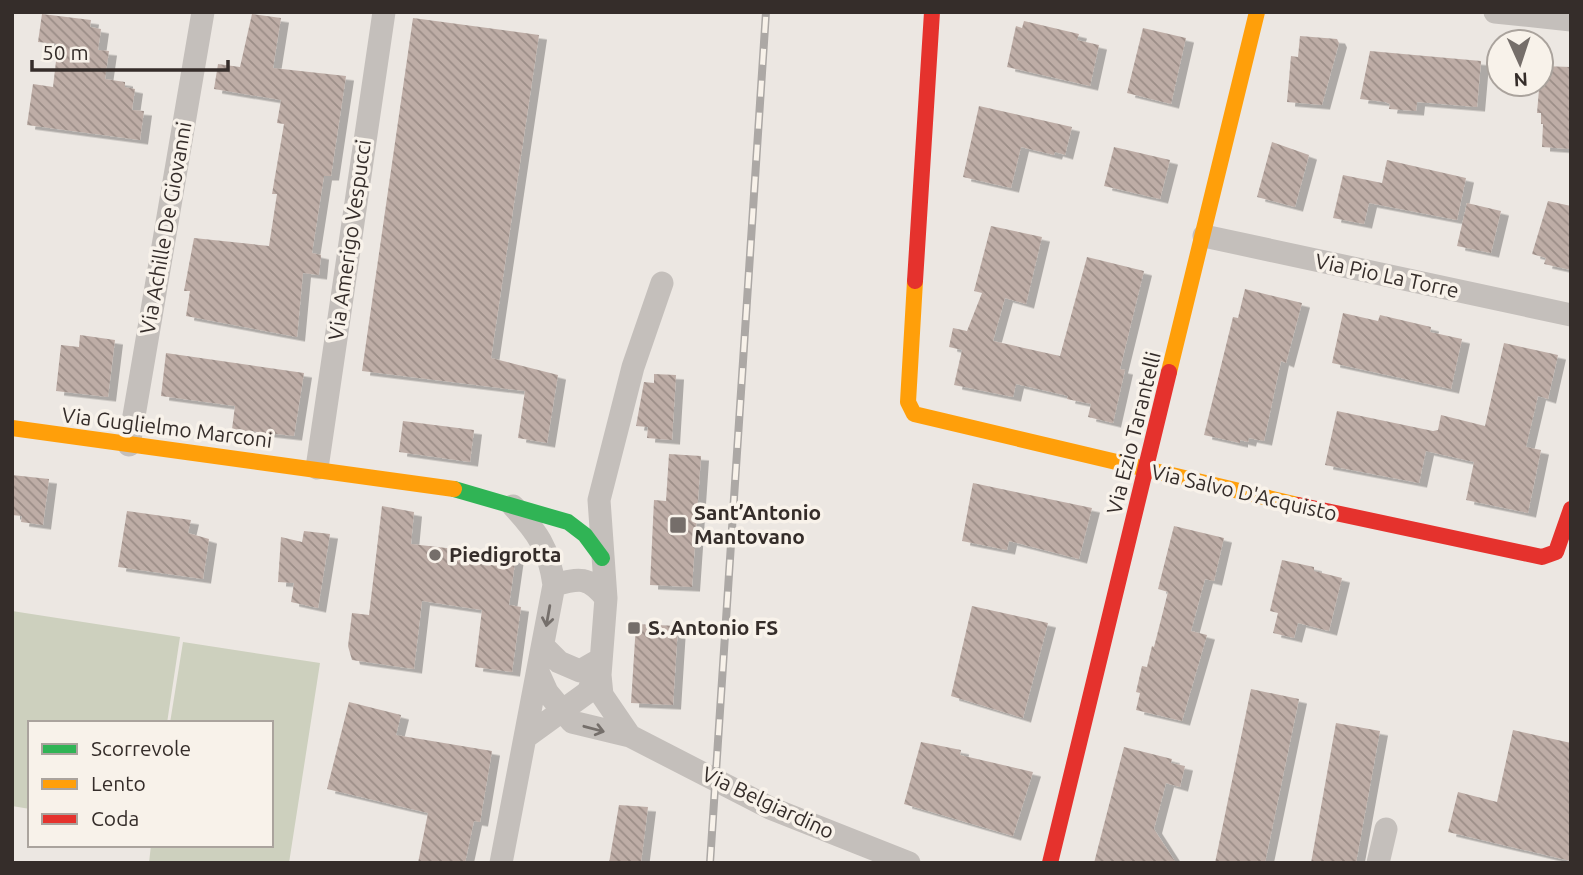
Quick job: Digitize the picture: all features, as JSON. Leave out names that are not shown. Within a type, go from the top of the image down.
[{"type":"street","name":"Via Achille De Giovanni","points":[[130,445],[203,12]]},
{"type":"street","name":"Via Amerigo Vespucci","points":[[317,468],[384,12]]},
{"type":"street","name":"Via Salvo D'Acquisto","points":[[932,12],[908,402],[914,414],[1146,471],[1542,557],[1556,552],[1571,509]]},
{"type":"street","name":"Via Ezio Tarantelli","points":[[1050,863],[1257,12]]},
{"type":"street","points":[[1495,12],[1571,20]]},
{"type":"street","name":"Via Pio La Torre","points":[[1204,236],[1571,316]]},
{"type":"street","points":[[630,736],[602,695],[601,659],[606,598],[598,500],[634,367],[662,283]]},
{"type":"street","name":"Via Guglielmo Marconi","points":[[12,428],[470,491],[568,522]]},
{"type":"street","points":[[544,547],[553,532],[598,500]]},
{"type":"street","points":[[501,863],[554,585],[551,563],[539,535],[513,506]]},
{"type":"street","points":[[568,522],[585,535],[602,558]]},
{"type":"street","points":[[554,585],[578,579],[594,584],[606,598]]},
{"type":"street","points":[[543,646],[559,662],[580,671],[601,659]]},
{"type":"street","points":[[526,737],[588,692],[601,659]]},
{"type":"street","points":[[538,673],[547,692],[572,722],[630,736]]},
{"type":"street","name":"Via Belgiardino","points":[[630,736],[770,808],[909,863]]},
{"type":"street","points":[[1378,863],[1386,829]]},
{"type":"green space","points":[[12,611],[180,637],[167,721],[28,721],[28,809],[12,806]]},
{"type":"green space","points":[[183,642],[320,663],[289,863],[149,863],[151,847],[273,847],[273,721],[170,721]]},
{"type":"building","points":[[42,14],[91,20],[90,27],[101,29],[98,50],[109,51],[105,79],[125,82],[125,87],[135,89],[132,110],[144,111],[140,140],[27,125],[33,84],[53,87],[58,44],[38,42]]},
{"type":"building","points":[[252,14],[281,18],[273,68],[346,76],[331,176],[324,176],[312,253],[321,255],[319,275],[303,273],[297,337],[186,316],[190,291],[184,291],[194,238],[269,246],[277,194],[272,194],[284,124],[277,123],[281,100],[214,89],[218,64],[240,67]]},
{"type":"building","points":[[413,18],[539,35],[491,358],[558,375],[547,443],[518,438],[525,391],[362,371]]},
{"type":"building","points":[[1024,21],[1079,34],[1077,40],[1099,45],[1090,86],[1007,67],[1016,26],[1022,28]]},
{"type":"building","points":[[1143,28],[1186,38],[1171,104],[1127,93]]},
{"type":"building","points":[[1300,36],[1337,39],[1339,43],[1322,105],[1287,102],[1291,56],[1298,57]]},
{"type":"building","points":[[1370,51],[1481,61],[1477,107],[1417,102],[1416,111],[1389,109],[1390,104],[1385,102],[1360,99]]},
{"type":"building","points":[[1555,66],[1571,67],[1571,149],[1542,147],[1543,124],[1541,113],[1537,113],[1538,98],[1555,98]]},
{"type":"building","points":[[979,106],[1072,127],[1065,155],[1021,147],[1011,188],[963,177]]},
{"type":"building","points":[[1272,142],[1309,155],[1295,207],[1257,197]]},
{"type":"building","points":[[1114,147],[1170,160],[1160,199],[1104,186]]},
{"type":"building","points":[[1387,160],[1466,178],[1457,220],[1369,203],[1364,224],[1333,218],[1343,175],[1382,183]]},
{"type":"building","points":[[1548,201],[1571,206],[1571,270],[1544,264],[1546,258],[1532,254]]},
{"type":"building","points":[[1467,203],[1501,211],[1491,253],[1457,246]]},
{"type":"building","points":[[991,226],[1042,237],[1026,304],[1005,298],[993,341],[1060,356],[1087,257],[1144,271],[1120,369],[1125,370],[1113,423],[1088,417],[1091,404],[1067,399],[1068,396],[1016,384],[1013,397],[954,385],[962,350],[949,347],[953,328],[967,331],[982,293],[974,291]]},
{"type":"building","points":[[1245,289],[1302,303],[1286,363],[1281,361],[1264,441],[1249,438],[1248,442],[1240,440],[1240,443],[1204,435],[1233,317],[1238,318]]},
{"type":"building","points":[[1343,313],[1378,321],[1380,315],[1431,327],[1430,332],[1462,339],[1451,389],[1332,363]]},
{"type":"building","points":[[80,335],[115,340],[108,397],[56,391],[61,345],[79,347]]},
{"type":"building","points":[[1504,343],[1558,355],[1548,399],[1538,396],[1526,447],[1541,450],[1528,513],[1466,500],[1474,462],[1426,451],[1419,483],[1325,465],[1337,411],[1433,431],[1438,430],[1441,415],[1485,426]]},
{"type":"building","points":[[166,353],[304,373],[294,436],[232,429],[235,406],[161,396]]},
{"type":"building","points":[[654,374],[676,375],[672,440],[647,438],[648,427],[636,426],[644,382],[654,383]]},
{"type":"building","points":[[403,421],[474,430],[470,462],[399,452]]},
{"type":"building","points":[[669,454],[701,456],[692,587],[650,585],[654,500],[666,501]]},
{"type":"building","points":[[12,475],[49,479],[43,525],[21,522],[22,516],[12,515]]},
{"type":"building","points":[[973,483],[1092,508],[1079,559],[1009,541],[1007,550],[962,541]]},
{"type":"building","points":[[382,506],[414,512],[411,544],[516,556],[509,605],[521,607],[512,672],[475,667],[482,610],[422,601],[414,669],[352,660],[348,646],[352,613],[369,615]]},
{"type":"building","points":[[127,511],[191,520],[188,533],[209,539],[203,579],[118,567]]},
{"type":"building","points":[[1174,526],[1224,538],[1214,581],[1205,579],[1191,631],[1207,635],[1182,721],[1136,710],[1140,693],[1136,692],[1142,666],[1147,667],[1168,592],[1158,589]]},
{"type":"building","points":[[304,531],[330,534],[318,608],[291,602],[294,583],[278,582],[281,537],[302,542]]},
{"type":"building","points":[[1282,560],[1314,567],[1314,571],[1342,578],[1329,631],[1298,623],[1294,638],[1273,633],[1278,613],[1270,611]]},
{"type":"building","points":[[972,606],[1048,623],[1023,718],[951,696]]},
{"type":"building","points":[[636,624],[678,626],[673,705],[631,703]]},
{"type":"building","points":[[1251,689],[1299,699],[1265,863],[1215,863]]},
{"type":"building","points":[[349,702],[401,715],[396,735],[492,751],[480,822],[474,821],[465,863],[418,863],[428,813],[327,789]]},
{"type":"building","points":[[1336,723],[1380,731],[1356,863],[1311,863]]},
{"type":"building","points":[[1513,730],[1571,743],[1571,861],[1448,832],[1458,792],[1497,802]]},
{"type":"building","points":[[921,742],[961,750],[960,755],[1033,772],[1013,836],[904,804]]},
{"type":"building","points":[[1124,747],[1172,759],[1171,763],[1185,766],[1180,787],[1166,783],[1154,829],[1176,863],[1094,863]]},
{"type":"building","points":[[619,805],[648,807],[641,863],[609,863]]},
{"type":"railway","points":[[710,863],[766,12]]},
{"type":"traffic: fast","points":[[454,489],[568,522],[585,535],[602,558]]},
{"type":"traffic: slow","points":[[1169,372],[1257,12]]},
{"type":"traffic: slow","points":[[915,281],[908,402],[914,414],[1298,505]]},
{"type":"traffic: slow","points":[[12,428],[454,489]]},
{"type":"traffic: jam","points":[[915,281],[932,12]]},
{"type":"traffic: jam","points":[[1050,863],[1169,372]]},
{"type":"traffic: jam","points":[[1298,505],[1542,557],[1556,552],[1571,509]]},
{"type":"place","name":"Sant’Antonio Mantovano","points":[[678,525]]},
{"type":"place","name":"Piedigrotta","points":[[435,555]]},
{"type":"place","name":"S. Antonio FS","points":[[634,628]]}]
